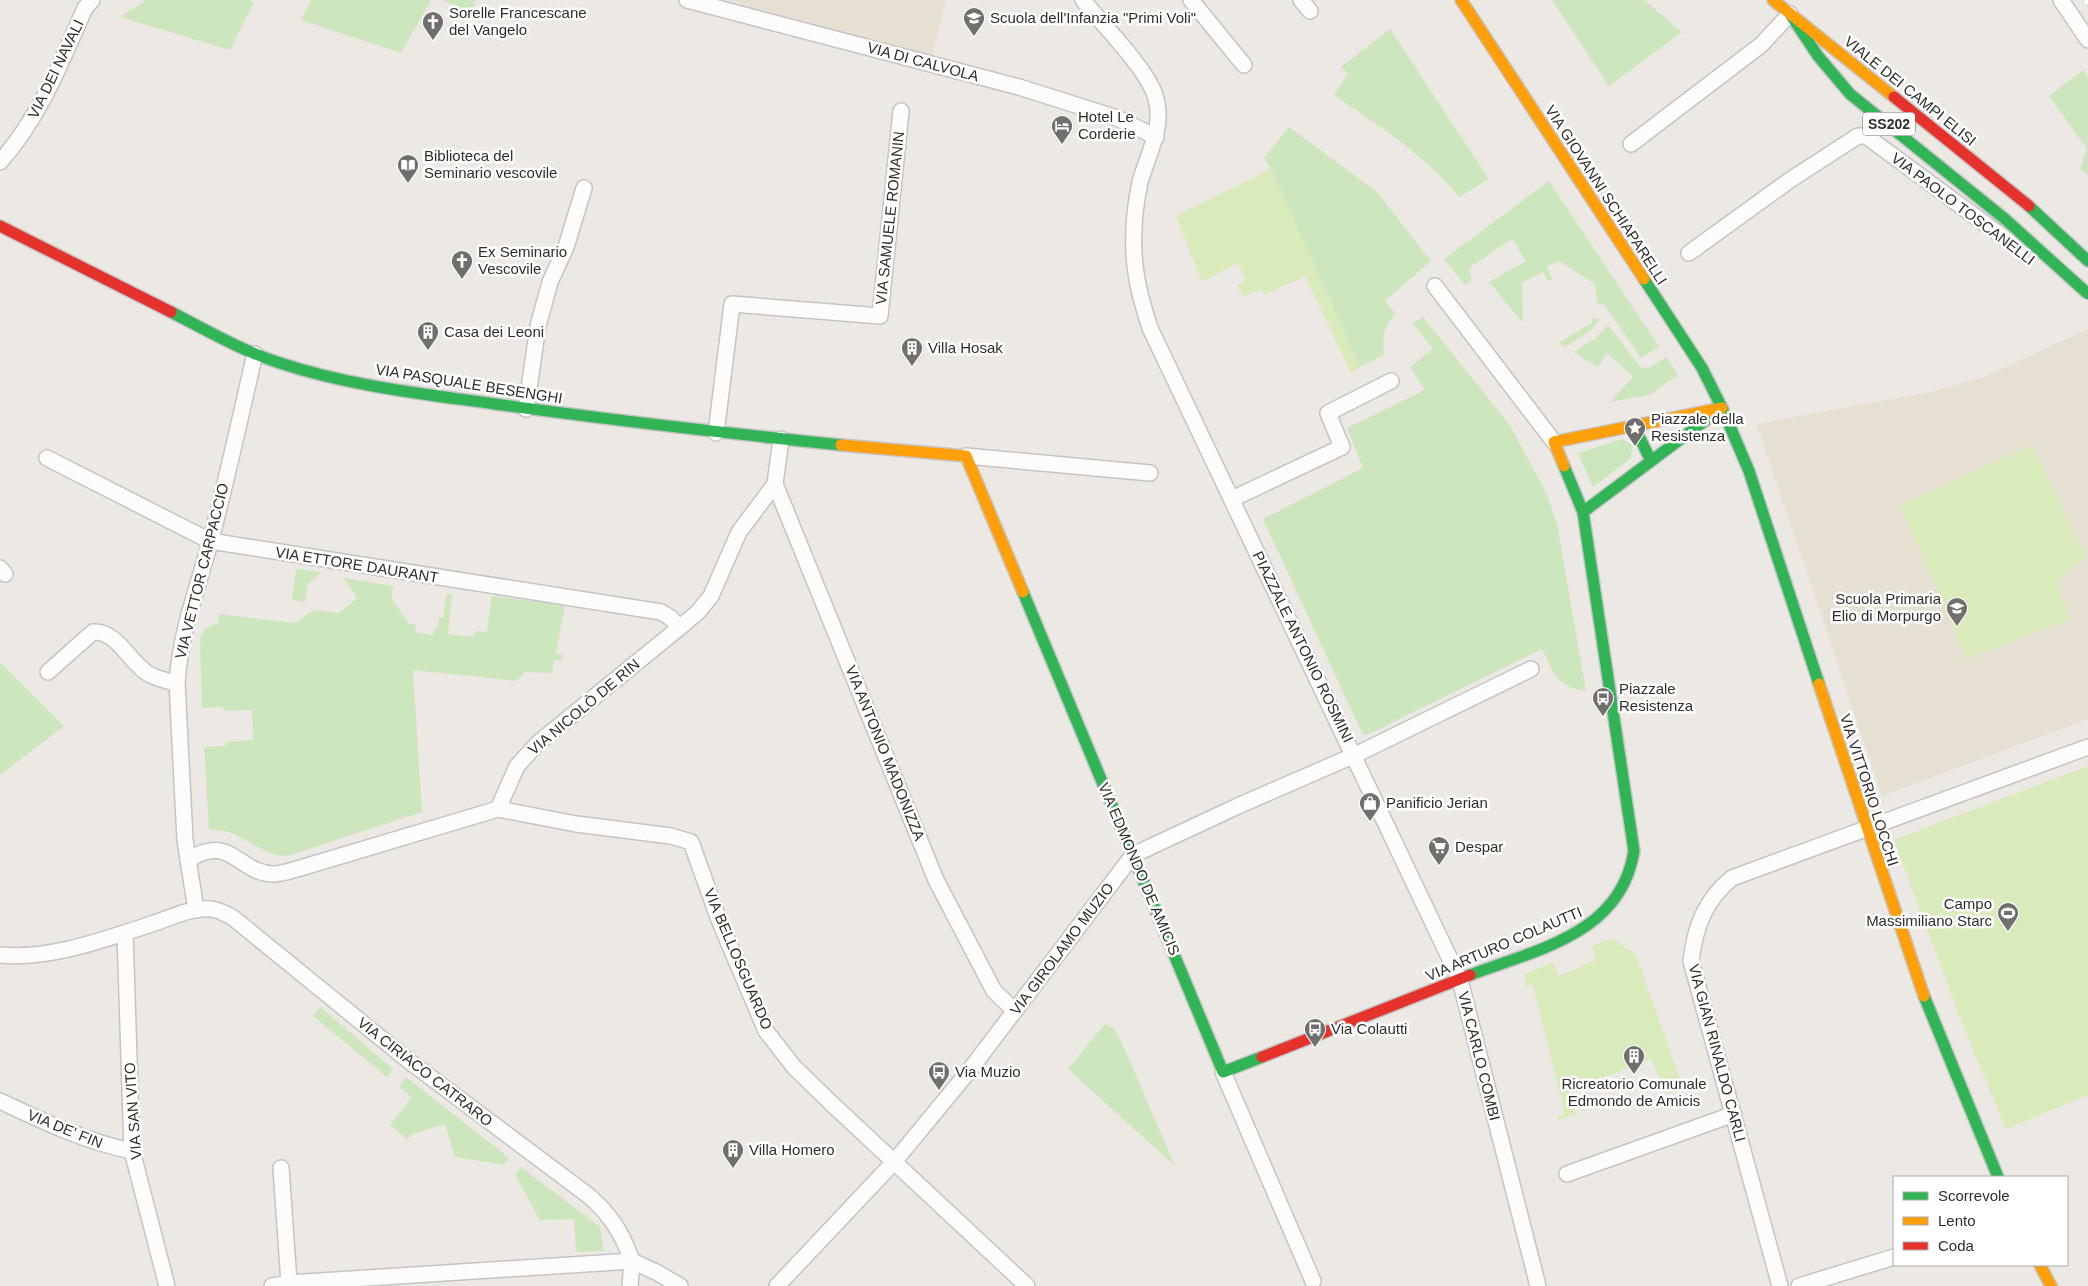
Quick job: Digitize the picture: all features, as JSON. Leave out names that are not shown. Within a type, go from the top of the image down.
[{"type":"main road","name":"VIA GIOVANNI SCHIAPARELLI","points":[[1461,0],[1702,368],[1722,408]]},
{"type":"main road","name":"VIALE DEI CAMPI ELISI","points":[[1773,0],[2028,204],[2088,261]]},
{"type":"main road","name":"SS202","points":[[1790,14],[1818,56],[1850,94],[1908,138],[2005,220],[2088,294]]},
{"type":"main road","name":"VIALE DEI CAMPI ELISI","points":[[2028,204],[2080,238]]},
{"type":"main road","name":"VIA PASQUALE BESENGHI","points":[[0,226],[255,354],[284,366],[419,394],[526,409],[716,433],[966,456]]},
{"type":"main road","points":[[1722,408],[1651,461],[1582,512],[1554,442],[1722,408]]},
{"type":"main road","name":"VIA VITTORIO LOCCHI","points":[[1722,408],[1748,471],[1922,991],[1998,1176]]},
{"type":"main road","points":[[1634,426],[1651,461]]},
{"type":"main road","name":"VIA EDMONDO DE AMICIS","points":[[966,456],[1223,1072]]},
{"type":"main road","name":"VIA ARTURO COLAUTTI","points":[[1223,1072],[1579,933],[1596,922],[1611,906],[1633,868],[1634,851],[1582,512]]},
{"type":"main road","points":[[2041,1266],[2051,1286]]},
{"type":"street","name":"VIA DEI NAVALI","points":[[0,162],[31,122],[47,93],[85,8],[92,0]]},
{"type":"street","name":"VIA DI CALVOLA","points":[[686,0],[1018,86],[1116,118],[1156,136]]},
{"type":"street","name":"PIAZZALE ANTONIO ROSMINI","points":[[1082,0],[1143,73],[1153,90],[1160,121],[1140,183],[1135,221],[1136,283],[1150,328],[1355,755],[1531,669]]},
{"type":"street","points":[[1191,0],[1244,65]]},
{"type":"street","points":[[2061,0],[2088,40]]},
{"type":"street","points":[[1632,144],[1761,45],[1790,14]]},
{"type":"street","name":"VIA SAMUELE ROMANIN","points":[[716,433],[732,304],[880,316],[901,111]]},
{"type":"street","name":"VIA PAOLO TOSCANELLI","points":[[1690,253],[1812,165],[1853,138],[1866,136],[2018,248],[2063,288],[2080,294],[2088,294]]},
{"type":"street","points":[[526,409],[538,326],[550,282],[566,247],[584,188]]},
{"type":"street","points":[[1435,286],[1554,442]]},
{"type":"street","name":"VIA VETTOR CARPACCIO","points":[[196,910],[185,840],[178,683],[182,638],[210,541],[255,354]]},
{"type":"street","points":[[1232,499],[1342,447],[1328,413],[1391,381]]},
{"type":"street","name":"VIA NICOLÒ DE RIN","points":[[498,809],[517,766],[538,743],[698,612],[711,596],[739,532],[775,484],[781,439]]},
{"type":"street","points":[[966,456],[1150,474]]},
{"type":"street","name":"VIA ETTORE DAURANT","points":[[47,458],[210,541],[661,612],[671,618],[679,628]]},
{"type":"street","name":"VIA ANTONIO MADONIZZA","points":[[775,484],[936,880],[994,991],[1015,1011]]},
{"type":"street","points":[[48,672],[93,632],[102,631],[113,638],[148,674],[178,683]]},
{"type":"street","name":"VIA GIAN RINALDO CARLI","points":[[1780,1286],[1691,961],[1694,938],[1715,891],[1732,878],[1867,830],[2088,747]]},
{"type":"street","name":"VIA GIROLAMO MUZIO","points":[[777,1286],[894,1162],[969,1071],[1133,855],[1238,806],[1355,755]]},
{"type":"street","name":"VIA CARLO COMBI","points":[[1355,755],[1460,980],[1538,1286]]},
{"type":"street","points":[[188,860],[200,852],[213,849],[234,856],[260,871],[274,874],[297,869],[498,809]]},
{"type":"street","name":"VIA BELLOSGUARDO","points":[[498,809],[576,824],[671,836],[691,842],[720,920],[766,1031],[798,1071],[1027,1286]]},
{"type":"street","name":"VIA CIRIACO CATRARO","points":[[196,910],[212,909],[232,917],[409,1061],[589,1196],[606,1210],[625,1242],[632,1262]]},
{"type":"street","points":[[0,955],[35,955],[124,933],[196,910]]},
{"type":"street","name":"VIA SAN VITO","points":[[124,933],[132,1151],[167,1286]]},
{"type":"street","name":"VIA EDMONDO DE AMICIS","points":[[1223,1072],[1313,1281]]},
{"type":"street","name":"VIA DE' FIN","points":[[0,1101],[41,1120],[110,1147],[132,1151]]},
{"type":"street","points":[[1568,1174],[1734,1114]]},
{"type":"street","points":[[281,1168],[289,1283]]},
{"type":"street","points":[[1800,1286],[1843,1280],[1893,1257]]},
{"type":"street","points":[[630,1286],[632,1262]]},
{"type":"street","points":[[272,1286],[289,1283],[632,1262],[658,1273],[680,1286]]},
{"type":"shaded area","points":[[727,0],[946,0],[932,55]]},
{"type":"shaded area","name":"Scuola Primaria Elio di Morpurgo","points":[[2088,329],[2088,719],[1882,796],[1757,424],[1930,392],[1984,377]]},
{"type":"green space","points":[[147,0],[248,0],[254,2],[230,50],[120,17]]},
{"type":"green space","points":[[311,0],[431,0],[401,53],[301,20]]},
{"type":"green space","points":[[443,0],[475,0],[472,16]]},
{"type":"green space","points":[[1552,0],[1644,0],[1682,32],[1609,86]]},
{"type":"green space","points":[[1390,29],[1489,179],[1459,197],[1416,154],[1334,95],[1348,73],[1341,67]]},
{"type":"green space","points":[[2083,70],[2088,78],[2088,175],[2080,168],[2087,149],[2049,96]]},
{"type":"green space","points":[[1289,127],[1377,192],[1431,261],[1385,301],[1396,314],[1388,323],[1384,333],[1384,355],[1360,367],[1271,169],[1264,158]]},
{"type":"green space","points":[[1271,169],[1360,367],[1351,373],[1305,276],[1264,295],[1261,289],[1243,297],[1237,285],[1246,281],[1238,263],[1202,282],[1176,216]]},
{"type":"green space","points":[[1549,181],[1659,347],[1641,358],[1605,305],[1597,303],[1595,284],[1559,261],[1547,266],[1552,280],[1548,281],[1543,272],[1522,283],[1523,323],[1489,282],[1526,261],[1512,239],[1469,268],[1472,280],[1465,285],[1444,259]]},
{"type":"green space","points":[[1423,317],[1509,424],[1547,494],[1557,524],[1586,691],[1568,686],[1562,682],[1553,671],[1542,649],[1367,735],[1363,735],[1263,519],[1363,468],[1347,428],[1425,390],[1410,367],[1433,349],[1413,324]]},
{"type":"green space","points":[[1592,318],[1600,319],[1590,331],[1565,347],[1558,343],[1592,323]]},
{"type":"green space","points":[[1608,325],[1641,368],[1650,367],[1666,357],[1678,375],[1649,395],[1610,402],[1633,377],[1607,353],[1598,367],[1574,352],[1595,339]]},
{"type":"green space","points":[[1622,439],[1633,446],[1630,459],[1593,487],[1578,453]]},
{"type":"green space","points":[[2032,445],[2086,557],[2056,582],[2070,619],[1967,659],[1900,505]]},
{"type":"green space","points":[[296,569],[321,572],[308,584],[305,602],[292,600]]},
{"type":"green space","points":[[343,578],[393,586],[392,599],[409,624],[416,624],[415,632],[433,635],[435,628],[438,628],[439,618],[443,618],[446,594],[452,595],[448,634],[473,637],[476,631],[487,632],[492,596],[565,605],[556,653],[563,654],[562,661],[554,660],[552,673],[525,672],[516,681],[413,670],[422,812],[287,856],[273,854],[233,834],[209,829],[204,747],[226,746],[226,742],[253,740],[252,710],[224,711],[223,707],[202,708],[200,638],[205,629],[218,623],[219,614],[295,623],[314,610],[339,613],[357,598]]},
{"type":"green space","points":[[0,662],[64,726],[0,775]]},
{"type":"green space","name":"Campo Massimiliano Starc","points":[[2088,766],[2088,1095],[2006,1129],[1962,1023],[1894,840]]},
{"type":"green space","points":[[1612,938],[1636,955],[1683,1088],[1667,1094],[1651,1059],[1568,1091],[1576,1114],[1558,1120],[1558,1116],[1565,1114],[1533,985],[1526,987],[1524,975],[1553,962],[1559,976],[1596,960],[1592,946]]},
{"type":"green space","points":[[320,1007],[393,1069],[387,1077],[313,1016]]},
{"type":"green space","points":[[1105,1024],[1114,1029],[1121,1041],[1175,1166],[1068,1069]]},
{"type":"green space","points":[[406,1077],[509,1158],[504,1165],[455,1157],[445,1124],[413,1134],[407,1139],[390,1125],[412,1097],[399,1087]]},
{"type":"green space","points":[[521,1167],[600,1227],[604,1251],[576,1252],[574,1219],[540,1220],[515,1175]]},
{"type":"railway","points":[[2085,0],[2088,4]]},
{"type":"traffic: fast","points":[[1790,14],[1818,56],[1850,94],[2005,219]]},
{"type":"traffic: fast","points":[[2029,206],[2088,261]]},
{"type":"traffic: fast","points":[[2005,219],[2088,294]]},
{"type":"traffic: fast","points":[[1644,279],[1702,368],[1722,408],[1749,471],[1819,684]]},
{"type":"traffic: fast","points":[[171,312],[224,340],[266,358],[333,378],[414,393],[711,431],[841,445]]},
{"type":"traffic: fast","points":[[1583,512],[1718,411]]},
{"type":"traffic: fast","points":[[1634,426],[1651,461]]},
{"type":"traffic: fast","points":[[1470,975],[1548,946],[1573,934],[1594,920],[1612,902],[1626,879],[1634,851],[1583,512],[1564,466]]},
{"type":"traffic: fast","points":[[1023,592],[1223,1072],[1262,1057]]},
{"type":"traffic: fast","points":[[1924,996],[1998,1176]]},
{"type":"traffic: slow","points":[[1461,0],[1644,279]]},
{"type":"traffic: slow","points":[[1773,0],[1894,97]]},
{"type":"traffic: slow","points":[[1564,466],[1554,442],[1722,408]]},
{"type":"traffic: slow","points":[[841,445],[966,456],[1023,592]]},
{"type":"traffic: slow","points":[[1819,684],[1924,996]]},
{"type":"traffic: slow","points":[[2041,1266],[2051,1286]]},
{"type":"traffic: jam","points":[[1894,97],[2029,206]]},
{"type":"traffic: jam","points":[[0,226],[171,312]]},
{"type":"traffic: jam","points":[[1262,1057],[1470,975]]},
{"type":"place","name":"Scuola dell'Infanzia \"Primi Voli\"","points":[[974,37]]},
{"type":"place","name":"Sorelle Francescane del Vangelo","points":[[433,41]]},
{"type":"place","name":"Hotel Le Corderie","points":[[1062,145]]},
{"type":"place","name":"Biblioteca del Seminario vescovile","points":[[408,184]]},
{"type":"place","name":"Ex Seminario Vescovile","points":[[462,280]]},
{"type":"place","name":"Casa dei Leoni","points":[[428,351]]},
{"type":"place","name":"Villa Hosak","points":[[912,367]]},
{"type":"place","name":"Piazzale della Resistenza","points":[[1635,447]]},
{"type":"place","name":"Scuola Primaria Elio di Morpurgo","points":[[1957,627]]},
{"type":"place","name":"Piazzale Resistenza","points":[[1603,717]]},
{"type":"place","name":"Panificio Jerian","points":[[1370,822]]},
{"type":"place","name":"Despar","points":[[1439,866]]},
{"type":"place","name":"Campo Massimiliano Starc","points":[[2008,932]]},
{"type":"place","name":"Via Colautti","points":[[1315,1048]]},
{"type":"place","name":"Ricreatorio Comunale Edmondo de Amicis","points":[[1634,1075]]},
{"type":"place","name":"Via Muzio","points":[[939,1091]]},
{"type":"place","name":"Villa Homero","points":[[733,1169]]}]
